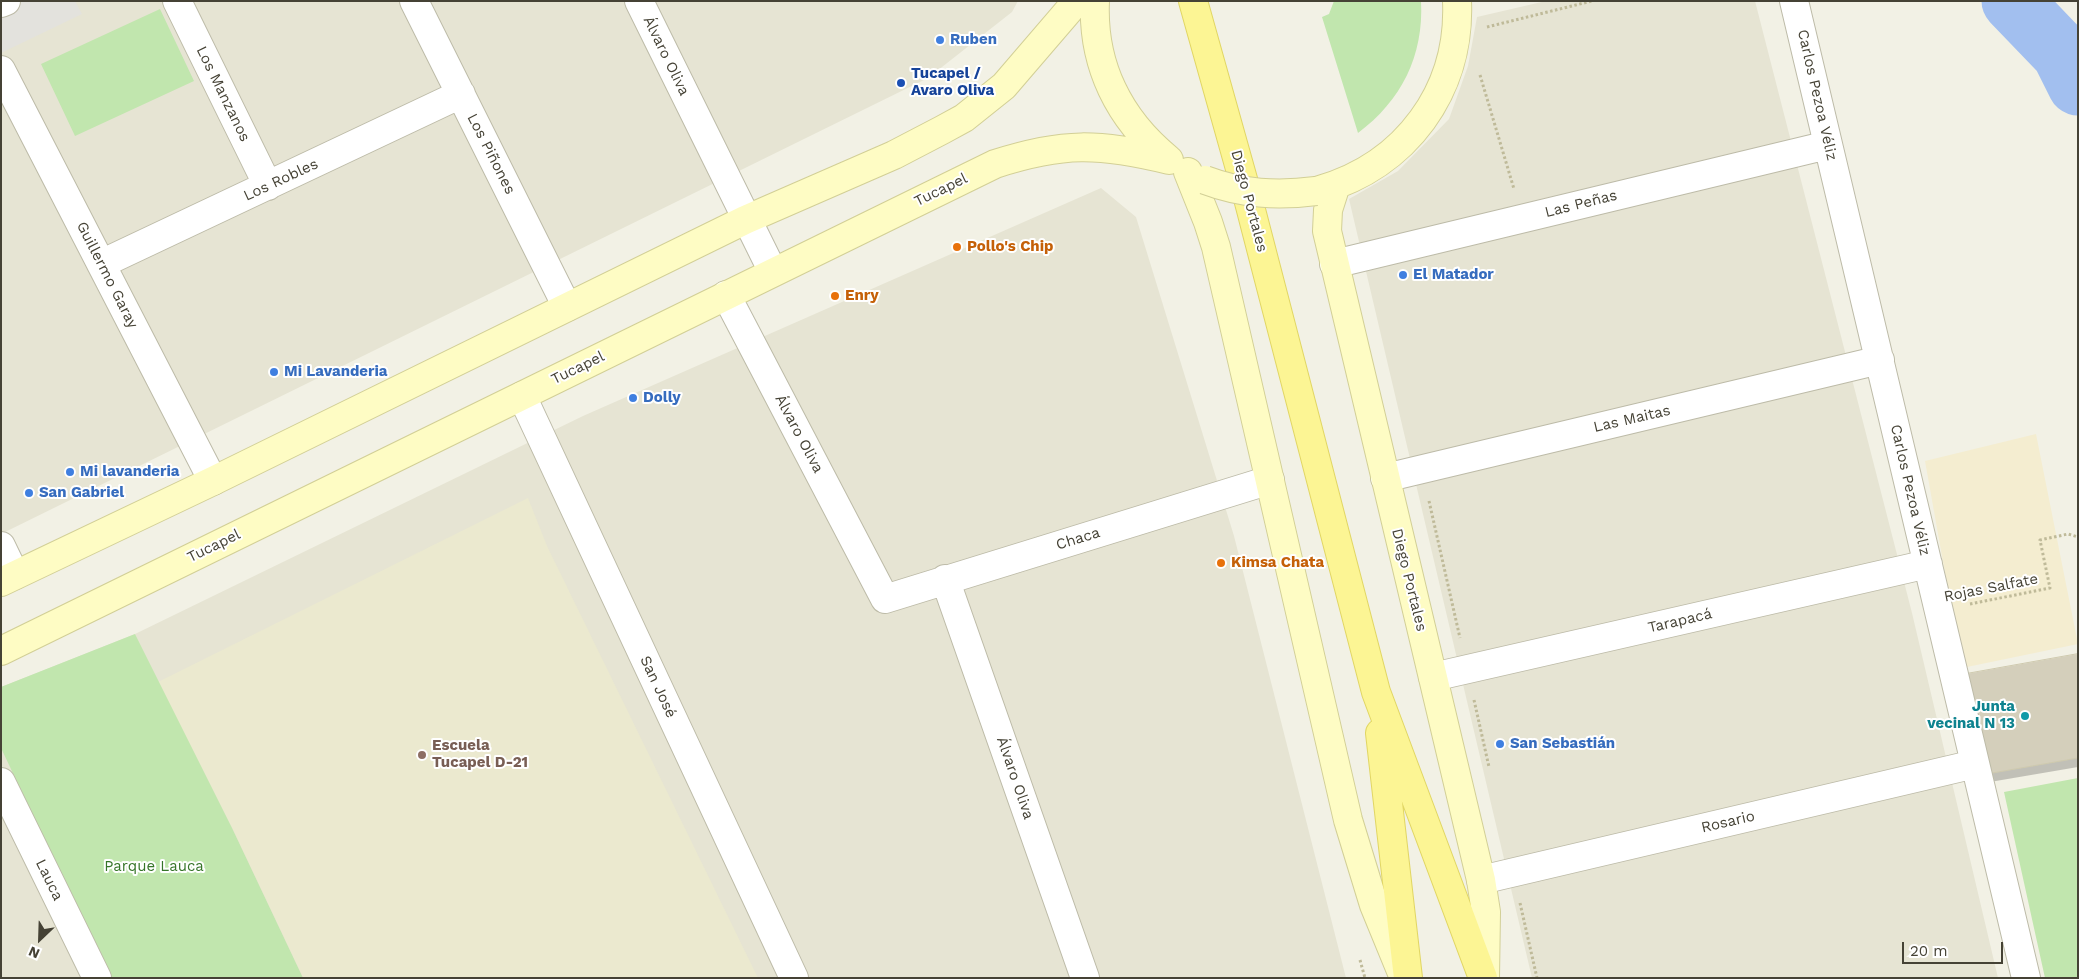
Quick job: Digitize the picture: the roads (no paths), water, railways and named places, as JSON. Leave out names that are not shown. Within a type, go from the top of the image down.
[{"type":"main road","points":[[8,578],[213,481],[745,220],[894,155],[964,118],[1004,86],[1049,36],[1077,1]]},
{"type":"main road","points":[[1095,1],[1096,40],[1109,86],[1118,103],[1140,134],[1187,171],[1216,247],[1348,820],[1374,905],[1406,978]]},
{"type":"main road","name":"Diego Portales","points":[[1193,1],[1244,183],[1376,692],[1484,978]]},
{"type":"main road","name":"Tucapel","points":[[1,651],[995,164],[1052,148],[1107,147],[1187,171],[1223,187],[1260,194],[1278,195],[1326,188],[1356,176],[1386,158],[1408,139],[1422,122],[1443,85],[1450,64],[1458,8]]},
{"type":"main road","name":"Diego Portales","points":[[1326,188],[1331,197],[1327,220],[1334,264],[1481,880],[1486,912],[1484,978]]},
{"type":"main road","name":"Diego Portales","points":[[1376,692],[1406,978]]},
{"type":"street","points":[[1,4],[6,1]]},
{"type":"street","name":"Los Manzanos","points":[[177,1],[268,186]]},
{"type":"street","name":"Los Piñones","points":[[414,1],[567,307]]},
{"type":"street","name":"Álvaro Oliva","points":[[639,1],[745,220],[773,272]]},
{"type":"street","name":"Carlos Pezoa Véliz","points":[[1794,1],[1976,764],[2020,977]]},
{"type":"street","name":"Guillermo Garay","points":[[1,70],[213,481]]},
{"type":"street","name":"Los Robles","points":[[101,264],[461,94]]},
{"type":"street","name":"Las Peñas","points":[[1334,264],[1828,145]]},
{"type":"street","name":"Álvaro Oliva","points":[[726,295],[885,599]]},
{"type":"street","name":"Las Maitas","points":[[1385,478],[1880,360]]},
{"type":"street","name":"San José","points":[[522,396],[794,978]]},
{"type":"street","name":"Chaca","points":[[885,599],[1270,480]]},
{"type":"street","points":[[1,546],[8,578]]},
{"type":"street","name":"Tarapacá","points":[[1433,678],[1928,564]]},
{"type":"street","name":"Álvaro Oliva","points":[[945,579],[1085,978]]},
{"type":"street","name":"Rosario","points":[[1481,880],[1976,764]]},
{"type":"street","name":"Lauca","points":[[1,782],[97,978]]},
{"type":"waterway","points":[[2012,1],[2062,53],[2078,85]]},
{"type":"place","name":"Ruben","points":[[940,40]]},
{"type":"place","name":"Tucapel / Avaro Oliva","points":[[901,83]]},
{"type":"place","name":"Pollo's Chip","points":[[957,247]]},
{"type":"place","name":"El Matador","points":[[1403,275]]},
{"type":"place","name":"Enry","points":[[835,296]]},
{"type":"place","name":"Mi Lavanderia","points":[[274,372]]},
{"type":"place","name":"Dolly","points":[[633,398]]},
{"type":"place","name":"Mi lavanderia","points":[[70,472]]},
{"type":"place","name":"San Gabriel","points":[[29,493]]},
{"type":"place","name":"Kimsa Chata","points":[[1221,563]]},
{"type":"place","name":"Junta vecinal N 13","points":[[2025,716]]},
{"type":"place","name":"San Sebastián","points":[[1500,744]]},
{"type":"place","name":"Escuela Tucapel D-21","points":[[422,755]]},
{"type":"park label","name":"Parque Lauca","points":[[154,867]]}]
